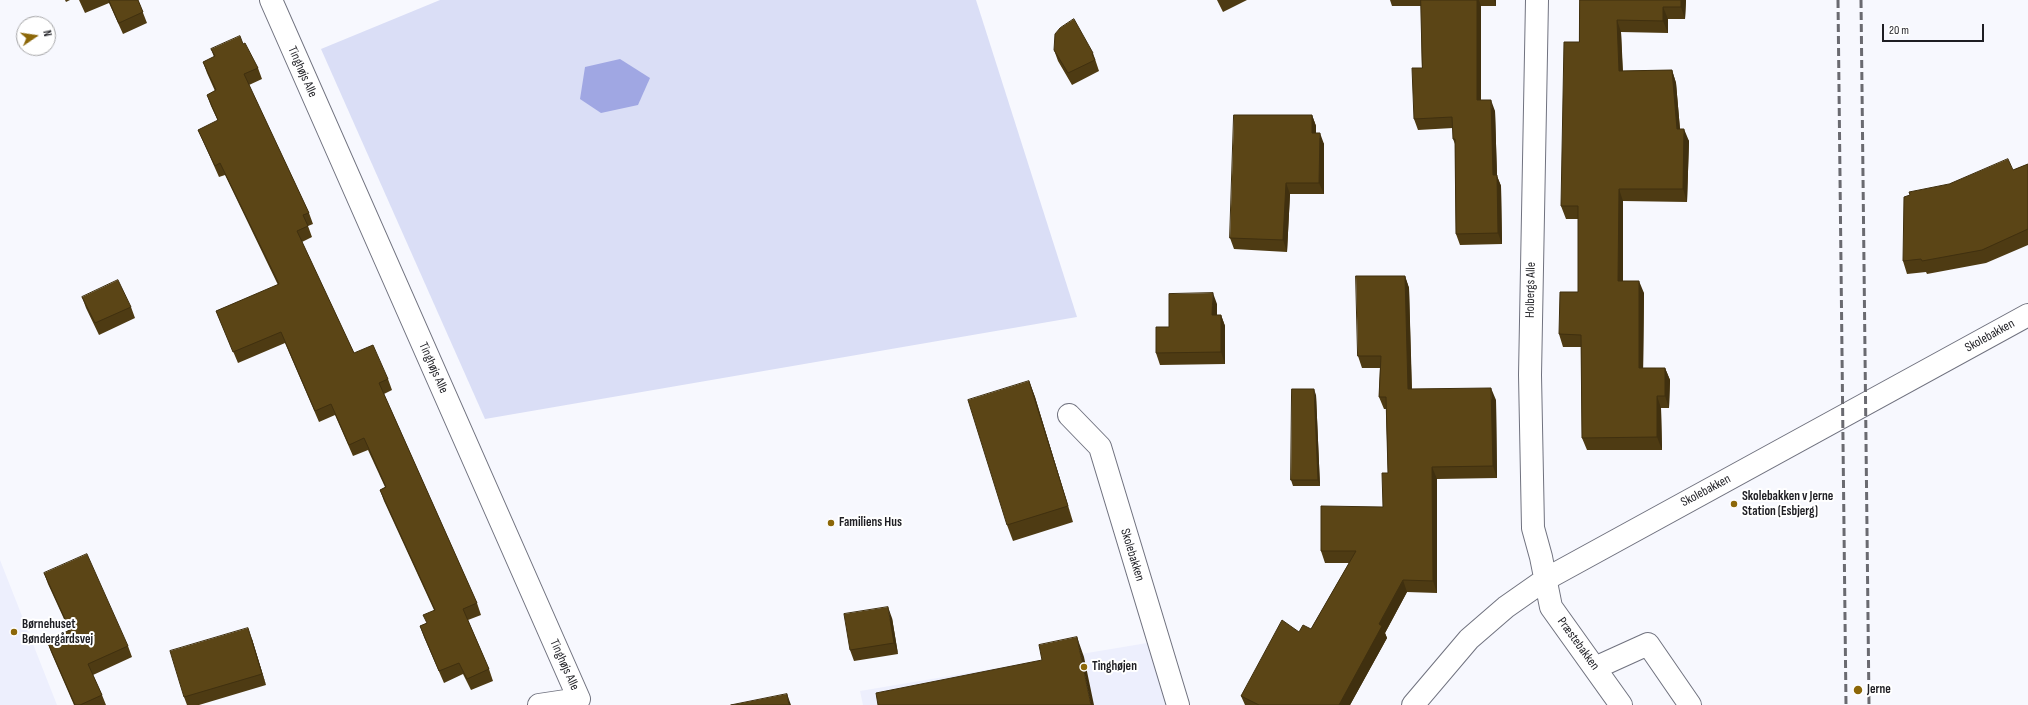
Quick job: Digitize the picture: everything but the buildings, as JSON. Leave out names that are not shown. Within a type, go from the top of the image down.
[{"type":"street","name":"Tinghøjs Alle","points":[[271,0],[580,702],[539,705]]},
{"type":"street","name":"Holbergs Alle","points":[[1537,0],[1530,375],[1533,528],[1546,579]]},
{"type":"street","name":"Skolebakken","points":[[1413,705],[1470,639],[1506,607],[1546,579],[2028,315]]},
{"type":"street","name":"Skolebakken","points":[[1069,416],[1100,447],[1178,705]]},
{"type":"street","name":"Præstebakken","points":[[1546,579],[1550,607],[1621,705]]},
{"type":"street","points":[[1595,668],[1648,644],[1690,705]]},
{"type":"shaded area","points":[[440,0],[976,0],[1077,317],[485,419],[321,49]]},
{"type":"shaded area","name":"Børnehuset Bøndergårdsvej","points":[[0,560],[57,705],[0,705]]},
{"type":"shaded area","name":"Tinghøjen","points":[[1153,642],[1173,705],[863,705],[860,691]]},
{"type":"water","points":[[620,59],[650,78],[638,105],[601,113],[580,99],[585,67]]},
{"type":"railway","points":[[1838,0],[1846,705]]},
{"type":"railway","points":[[1861,0],[1869,705]]},
{"type":"place","name":"Skolebakken v Jerne Station (Esbjerg)","points":[[1734,504]]},
{"type":"place","name":"Familiens Hus","points":[[831,523]]},
{"type":"place","name":"Børnehuset Bøndergårdsvej","points":[[14,632]]},
{"type":"place","name":"Tinghøjen","points":[[1084,667]]},
{"type":"place","name":"Jerne","points":[[1858,690]]}]
